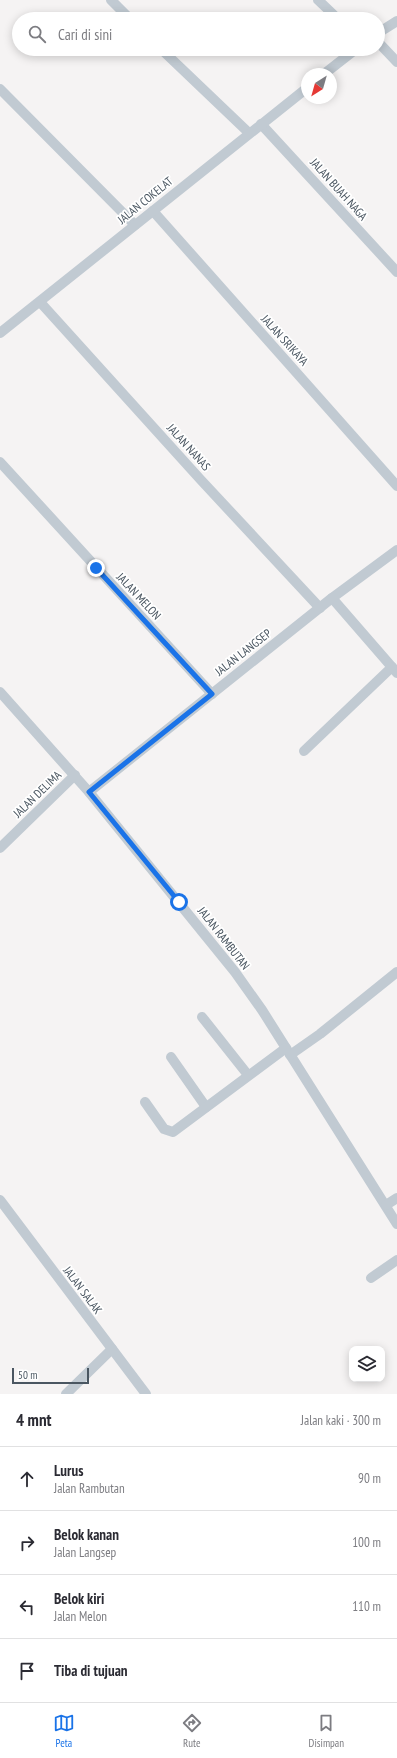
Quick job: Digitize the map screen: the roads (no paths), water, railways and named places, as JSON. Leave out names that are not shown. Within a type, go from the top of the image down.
[{"type":"street","points":[[111,0],[123,12]]},
{"type":"street","points":[[318,0],[331,12]]},
{"type":"street","points":[[385,29],[397,21]]},
{"type":"street","points":[[385,49],[397,62]]},
{"type":"street","points":[[168,56],[249,133]]},
{"type":"street","points":[[332,68],[347,56]]},
{"type":"street","points":[[0,89],[136,225]]},
{"type":"street","name":"JALAN COKELAT","points":[[0,333],[301,93]]},
{"type":"street","name":"JALAN BUAH NAGA","points":[[261,124],[397,272]]},
{"type":"street","name":"JALAN SRIKAYA","points":[[153,211],[397,486]]},
{"type":"street","name":"JALAN NANAS","points":[[40,302],[200,479],[320,608]]},
{"type":"street","name":"JALAN MELON","points":[[0,462],[212,694]]},
{"type":"street","name":"JALAN LANGSEP","points":[[89,792],[332,598],[397,550]]},
{"type":"street","points":[[304,751],[394,670],[332,598]]},
{"type":"street","name":"JALAN RAMBUTAN","points":[[0,692],[75,775],[235,972],[262,1010],[397,1224]]},
{"type":"street","name":"JALAN DELIMA","points":[[0,848],[75,775]]},
{"type":"street","points":[[145,1102],[164,1129],[170,1132],[176,1130],[248,1075],[320,1034],[397,972]]},
{"type":"street","points":[[202,1017],[248,1075]]},
{"type":"street","points":[[171,1057],[206,1107]]},
{"type":"street","points":[[386,1206],[397,1198]]},
{"type":"street","name":"JALAN SALAK","points":[[0,1200],[146,1394]]},
{"type":"street","points":[[371,1278],[397,1260]]},
{"type":"street","points":[[66,1394],[112,1349]]}]
